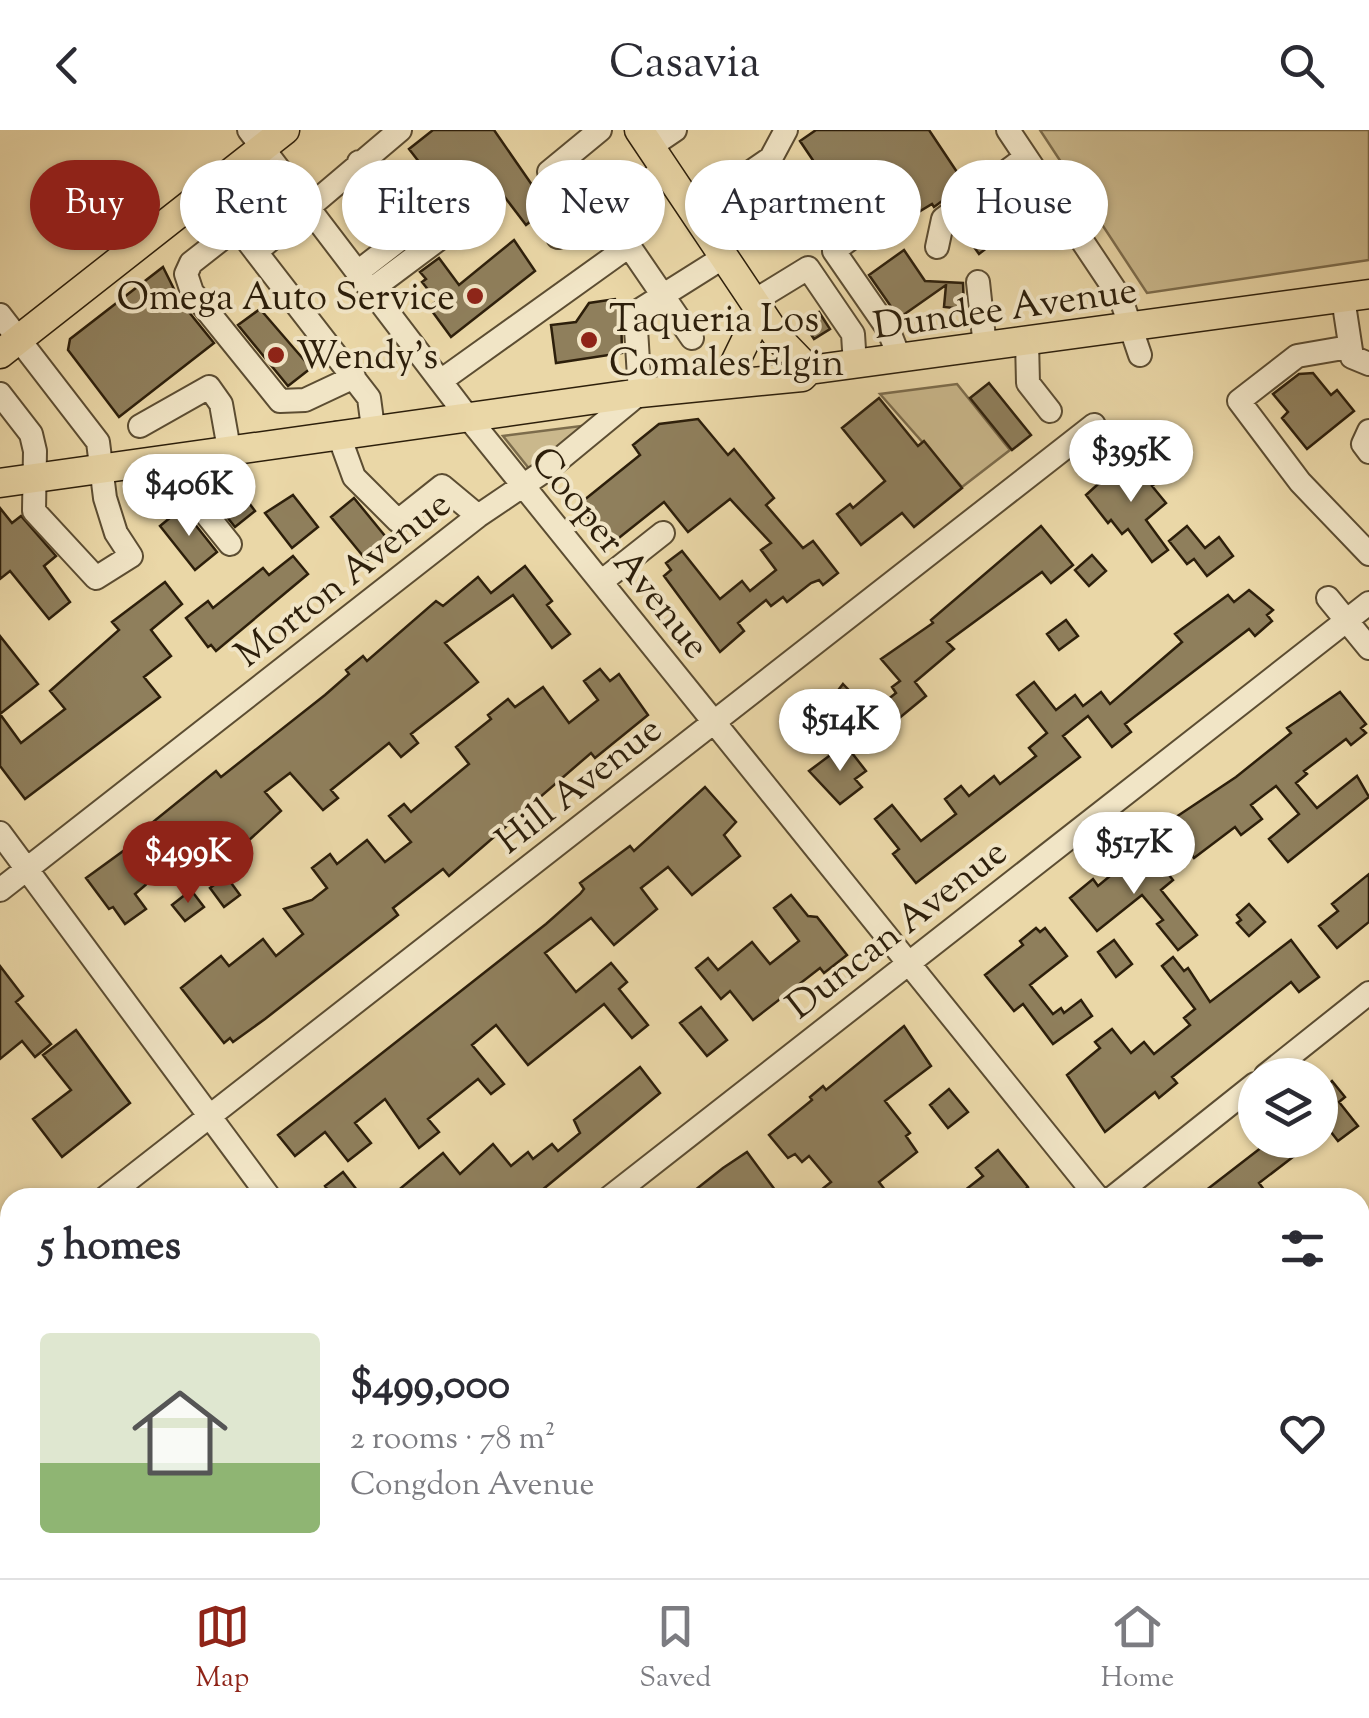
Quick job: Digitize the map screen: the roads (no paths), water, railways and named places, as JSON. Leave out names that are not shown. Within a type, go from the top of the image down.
[{"type":"main road","points":[[9,346],[266,136]]},
{"type":"main road","points":[[651,148],[685,198]]},
{"type":"main road","points":[[719,250],[779,340],[809,370]]},
{"type":"main road","name":"Dundee Avenue","points":[[0,483],[640,392],[802,377],[809,370],[1356,296]]},
{"type":"main road","points":[[725,383],[757,306]]},
{"type":"street","points":[[362,160],[400,130]]},
{"type":"street","points":[[564,160],[600,130]]},
{"type":"street","points":[[651,148],[675,130]]},
{"type":"street","points":[[768,160],[786,130]]},
{"type":"street","points":[[1008,130],[1121,300],[1140,355]]},
{"type":"street","name":"Cooper Avenue","points":[[266,136],[280,160]]},
{"type":"street","points":[[938,246],[943,219],[1026,157]]},
{"type":"street","points":[[322,194],[342,177]]},
{"type":"street","name":"Cooper Avenue","points":[[322,224],[466,416],[1090,1188]]},
{"type":"street","points":[[354,377],[305,400],[280,401],[188,284],[188,268],[236,226],[354,377],[369,398],[374,428]]},
{"type":"street","points":[[442,380],[629,246],[692,338]]},
{"type":"street","points":[[366,280],[394,250]]},
{"type":"street","points":[[366,280],[415,250]]},
{"type":"street","points":[[835,250],[888,329],[900,359]]},
{"type":"street","points":[[640,392],[635,313],[724,257]]},
{"type":"street","points":[[757,306],[808,268],[853,334],[854,365]]},
{"type":"street","points":[[978,282],[985,346]]},
{"type":"street","points":[[1356,296],[1349,348],[1359,363],[1369,364]]},
{"type":"street","points":[[0,315],[9,346],[94,435],[98,468],[116,534],[131,556],[96,578],[34,511],[35,451],[31,434],[0,394]]},
{"type":"street","points":[[1028,340],[1028,383],[1050,412]]},
{"type":"street","points":[[1349,348],[1297,356],[1238,401],[1300,482],[1369,554]]},
{"type":"street","points":[[140,426],[210,387],[221,404],[229,449]]},
{"type":"street","name":"Morton Avenue","points":[[0,890],[640,392]]},
{"type":"street","name":"Hill Avenue","points":[[118,1188],[1094,425]]},
{"type":"street","points":[[1369,431],[1363,444],[1369,452]]},
{"type":"street","points":[[338,433],[354,477],[398,522],[422,560]]},
{"type":"street","points":[[162,459],[230,544]]},
{"type":"street","points":[[398,522],[442,486],[478,516]]},
{"type":"street","points":[[601,582],[663,533]]},
{"type":"street","points":[[1328,598],[1369,648]]},
{"type":"street","name":"Duncan Avenue","points":[[622,1188],[1369,603]]},
{"type":"street","points":[[0,833],[263,1188]]},
{"type":"street","points":[[1287,1058],[1369,993]]},
{"type":"street","points":[[1125,1188],[1238,1098]]},
{"type":"place","name":"Omega Auto Service","points":[[475,296]]},
{"type":"place","name":"Taqueria Los Comales Elgin","points":[[589,340]]},
{"type":"place","name":"Wendy's","points":[[276,355]]}]
